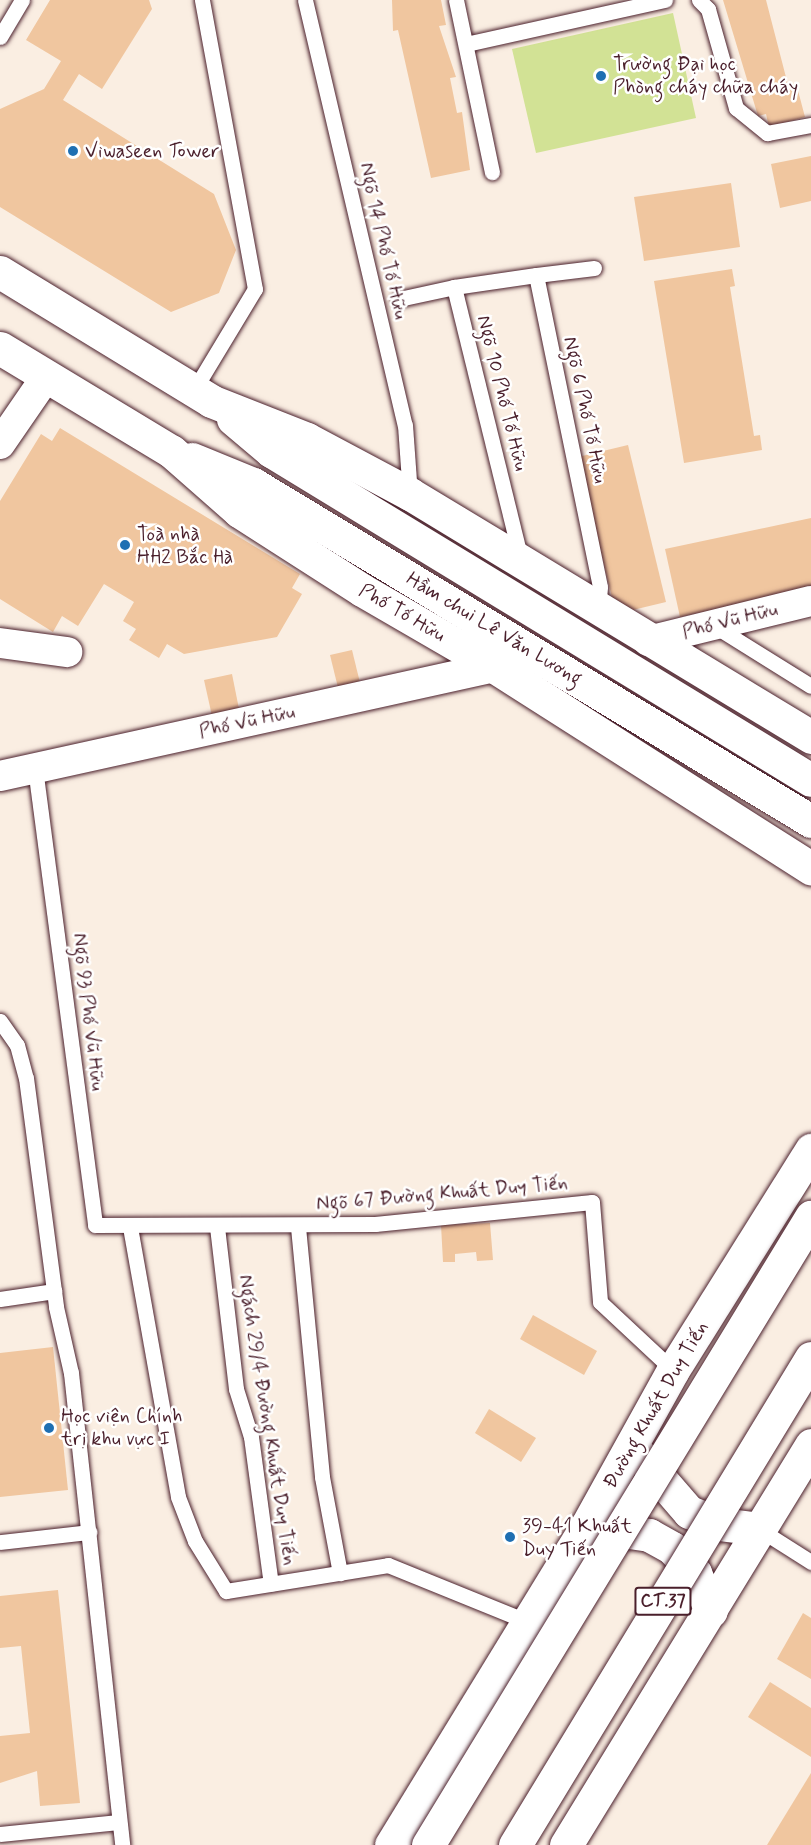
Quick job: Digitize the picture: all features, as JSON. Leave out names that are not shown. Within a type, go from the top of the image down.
[{"type":"main road","points":[[0,272],[202,396],[307,439],[410,494],[648,641],[811,737]]},
{"type":"main road","name":"Phố Tố Hữu","points":[[0,348],[171,451],[239,511],[495,667],[809,870]]},
{"type":"main road","name":"Hầm chui Lê Văn Lương","points":[[202,396],[271,451],[811,780]]},
{"type":"main road","name":"Hầm chui Lê Văn Lương","points":[[171,451],[253,484],[811,820]]},
{"type":"main road","name":"Đường Khuất Duy Tiến","points":[[391,1845],[586,1527],[673,1370],[811,1150]]},
{"type":"main road","points":[[428,1845],[811,1217]]},
{"type":"main road","name":"CT.37","points":[[515,1845],[811,1358]]},
{"type":"main road","points":[[631,1444],[664,1489],[689,1512],[720,1524],[759,1529]]},
{"type":"main road","points":[[566,1845],[811,1445]]},
{"type":"main road","points":[[586,1527],[618,1527],[672,1548],[694,1573],[711,1611]]},
{"type":"street","points":[[0,444],[46,377]]},
{"type":"street","name":"Phố Vũ Hữu","points":[[648,641],[811,601]]},
{"type":"street","points":[[0,643],[67,652]]},
{"type":"street","name":"Phố Vũ Hữu","points":[[0,776],[495,667]]},
{"type":"lane","points":[[0,37],[22,0]]},
{"type":"lane","points":[[202,0],[255,289],[202,396]]},
{"type":"lane","name":"Ngõ 14 Phố Tố Hữu","points":[[305,0],[405,424],[410,494]]},
{"type":"lane","points":[[456,0],[492,172]]},
{"type":"lane","points":[[465,44],[664,0]]},
{"type":"lane","points":[[699,0],[708,9],[736,108],[767,133],[811,125]]},
{"type":"lane","points":[[399,299],[454,287],[594,268]]},
{"type":"lane","name":"Ngõ 6 Phố Tố Hữu","points":[[536,276],[600,587],[597,610]]},
{"type":"lane","name":"Ngõ 10 Phố Tố Hữu","points":[[454,287],[521,563]]},
{"type":"lane","points":[[713,625],[811,686]]},
{"type":"lane","name":"Ngõ 93 Phố Vũ Hữu","points":[[35,768],[94,1225],[130,1227]]},
{"type":"lane","points":[[0,1021],[17,1045],[26,1078],[54,1292],[71,1373],[122,1845]]},
{"type":"lane","name":"Ngõ 67 Đường Khuất Duy Tiến","points":[[130,1227],[298,1227],[592,1202],[600,1302],[673,1370]]},
{"type":"lane","points":[[130,1227],[178,1497],[195,1542],[226,1591],[388,1566],[526,1622]]},
{"type":"lane","name":"Ngách 29/4 Đường Khuất Duy Tiến","points":[[217,1227],[236,1389],[251,1437],[271,1584]]},
{"type":"lane","points":[[298,1227],[322,1477],[340,1573]]},
{"type":"lane","points":[[0,1299],[54,1292]]},
{"type":"lane","points":[[759,1529],[811,1562]]},
{"type":"lane","points":[[0,1542],[89,1532]]},
{"type":"lane","points":[[0,1834],[118,1822]]},
{"type":"green space","points":[[673,13],[696,118],[536,153],[512,49]]},
{"type":"building","name":"Viwaseen Tower","points":[[50,0],[149,0],[152,9],[102,89],[79,74],[63,100],[214,194],[236,250],[219,293],[171,312],[0,207],[0,109],[44,89],[61,61],[26,40]]},
{"type":"building","points":[[392,0],[441,0],[446,25],[439,26],[456,77],[450,78],[457,113],[462,112],[470,170],[431,178],[398,30],[393,31]]},
{"type":"building","points":[[723,0],[766,0],[788,85],[796,83],[805,117],[769,127],[766,114],[758,116]]},
{"type":"building","points":[[811,156],[811,201],[780,208],[771,164]]},
{"type":"building","points":[[731,183],[740,247],[644,261],[634,197]]},
{"type":"building","points":[[732,269],[735,286],[730,287],[754,436],[760,435],[762,450],[684,463],[654,281]]},
{"type":"building","name":"Toà nhà HH2 Bắc Hà","points":[[60,428],[300,574],[292,588],[302,594],[277,637],[184,654],[167,644],[159,658],[129,640],[136,629],[123,621],[134,602],[104,584],[78,626],[62,616],[53,632],[0,599],[0,501],[41,434],[52,441]]},
{"type":"building","points":[[628,445],[666,602],[616,614],[578,457]]},
{"type":"building","points":[[811,518],[811,589],[680,617],[665,549]]},
{"type":"building","points":[[352,650],[363,695],[341,700],[330,655]]},
{"type":"building","points":[[232,674],[241,719],[214,725],[204,680]]},
{"type":"building","points":[[490,1223],[493,1260],[477,1261],[476,1252],[455,1254],[455,1262],[443,1262],[441,1225]]},
{"type":"building","points":[[533,1315],[597,1351],[584,1375],[520,1339]]},
{"type":"building","points":[[53,1347],[68,1490],[0,1497],[0,1353]]},
{"type":"building","points":[[489,1409],[536,1438],[521,1462],[475,1433]]},
{"type":"building","points":[[58,1590],[80,1803],[40,1806],[37,1771],[0,1783],[0,1736],[30,1733],[21,1646],[0,1648],[0,1596]]},
{"type":"building","points":[[803,1613],[811,1618],[811,1679],[777,1659]]},
{"type":"building","points":[[770,1682],[811,1708],[811,1757],[748,1717]]},
{"type":"building","points":[[811,1773],[811,1845],[767,1845]]},
{"type":"place","name":"Trường Đại học Phòng cháy chữa cháy","points":[[601,76]]},
{"type":"place","name":"Viwaseen Tower","points":[[73,151]]},
{"type":"place","name":"Toà nhà HH2 Bắc Hà","points":[[125,545]]},
{"type":"place","name":"Học viện Chính trị khu vực I","points":[[49,1428]]},
{"type":"place","name":"39-41 Khuất Duy Tiến","points":[[510,1537]]}]
